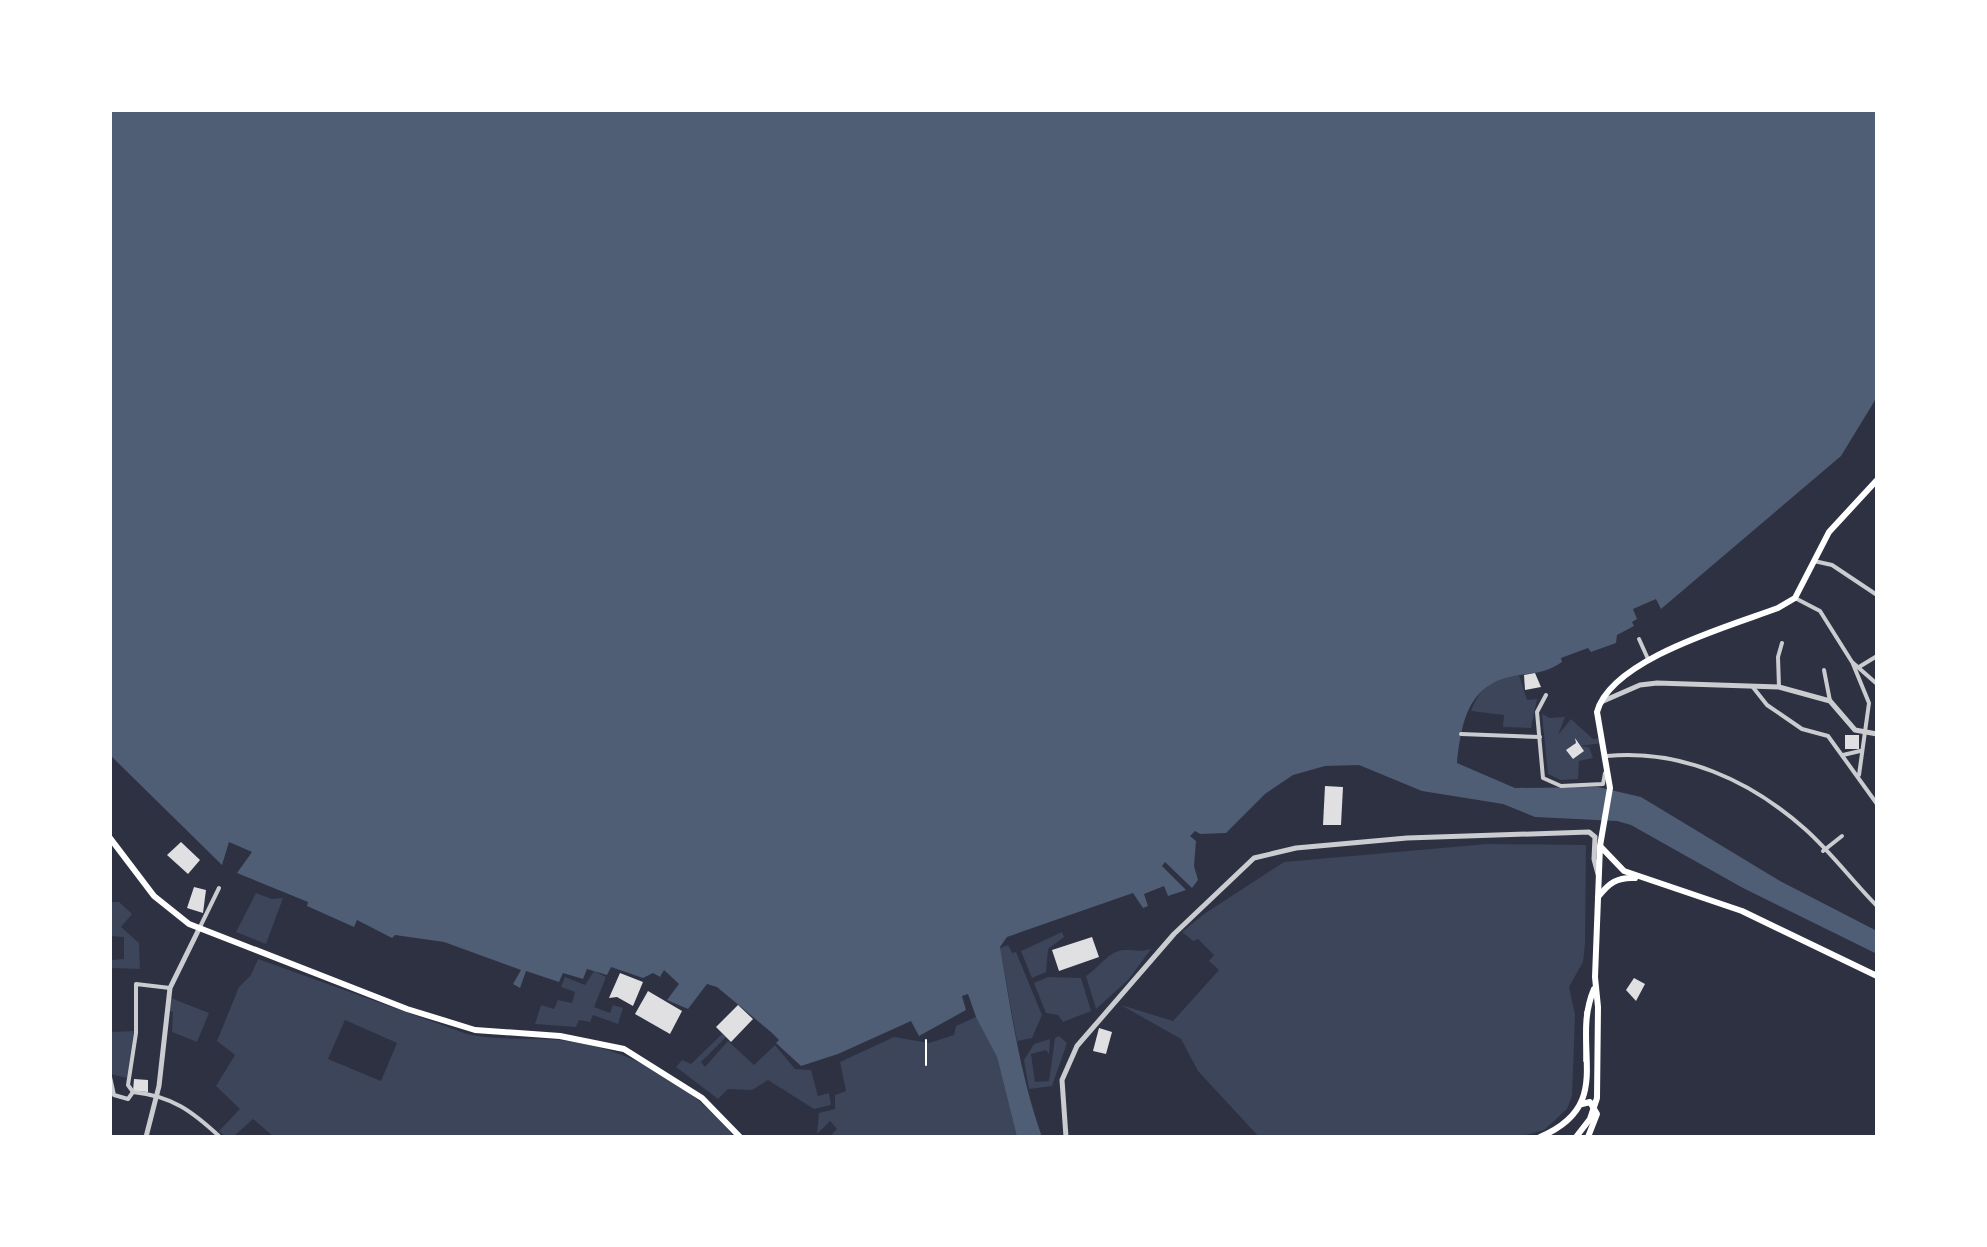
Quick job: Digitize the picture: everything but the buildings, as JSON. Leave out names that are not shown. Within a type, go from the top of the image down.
[{"type":"main road","points":[[1588,1137],[1597,1114],[1598,1007],[1594,989],[1600,846],[1610,788],[1607,756],[1597,712],[1600,702],[1609,690],[1648,659],[1795,598],[1811,560],[1829,532],[1877,480]]},
{"type":"main road","points":[[110,838],[154,896],[180,919],[199,929],[407,1009],[475,1030],[560,1036],[624,1049],[692,1091],[720,1113],[740,1137]]},
{"type":"main road","points":[[1600,846],[1612,862],[1638,878],[1742,911],[1877,976]]},
{"type":"main road","points":[[1598,897],[1609,883],[1621,877],[1638,878]]},
{"type":"main road","points":[[1540,1137],[1559,1129],[1582,1104],[1588,1069],[1588,1003],[1594,989]]},
{"type":"main road","points":[[1582,1104],[1590,1102],[1595,1105]]},
{"type":"main road","points":[[1576,1137],[1595,1105]]},
{"type":"street","points":[[1811,560],[1832,565],[1877,595]]},
{"type":"street","points":[[1795,598],[1820,611],[1852,662],[1869,703],[1860,751],[1859,777]]},
{"type":"street","points":[[1639,639],[1648,659]]},
{"type":"street","points":[[1779,687],[1778,657],[1782,643]]},
{"type":"street","points":[[1858,668],[1877,656]]},
{"type":"street","points":[[1852,662],[1877,684]]},
{"type":"street","points":[[1824,670],[1830,701],[1855,730],[1865,735],[1877,734]]},
{"type":"street","points":[[1600,702],[1640,685],[1657,683],[1779,687],[1830,701]]},
{"type":"street","points":[[1752,685],[1767,705],[1802,729],[1828,736],[1877,803]]},
{"type":"street","points":[[1546,695],[1537,712],[1543,778],[1561,786],[1603,784],[1609,769]]},
{"type":"street","points":[[1461,734],[1540,737]]},
{"type":"street","points":[[1843,755],[1860,751]]},
{"type":"street","points":[[1607,756],[1678,759],[1721,772],[1806,830],[1877,906]]},
{"type":"street","points":[[1066,1137],[1062,1080],[1077,1046],[1174,934],[1254,858],[1296,848],[1407,838],[1589,832],[1595,837],[1594,859],[1599,877]]},
{"type":"street","points":[[1823,851],[1842,836]]},
{"type":"street","points":[[146,1137],[157,1095],[170,988],[219,888]]},
{"type":"street","points":[[170,988],[136,984],[136,1033],[128,1085],[133,1092],[157,1095],[187,1107],[220,1137]]},
{"type":"street","points":[[110,1077],[114,1095],[128,1099],[133,1092]]},
{"type":"path","points":[[926,1040],[926,1065]]},
{"type":"shaded area","points":[[110,110],[1877,110],[1877,397],[1841,456],[1661,609],[1656,599],[1633,609],[1637,619],[1632,622],[1634,626],[1617,635],[1616,643],[1591,652],[1588,648],[1561,658],[1562,662],[1547,670],[1489,685],[1471,705],[1466,717],[1457,763],[1515,788],[1598,787],[1641,797],[1780,881],[1877,931],[1877,954],[1743,888],[1631,825],[1617,821],[1535,817],[1503,804],[1422,791],[1359,765],[1325,766],[1293,775],[1265,794],[1226,833],[1200,834],[1195,831],[1190,836],[1196,841],[1194,866],[1198,880],[1192,888],[1165,862],[1162,866],[1186,890],[1168,896],[1164,886],[1144,894],[1148,906],[1143,908],[1133,893],[1007,937],[1000,947],[1008,995],[1022,1067],[1042,1137],[1017,1137],[997,1057],[968,994],[962,996],[966,1010],[919,1036],[911,1021],[838,1054],[801,1066],[776,1043],[779,1040],[771,1032],[717,987],[707,984],[688,1009],[667,1000],[679,984],[664,970],[660,977],[653,973],[643,978],[611,967],[607,975],[587,969],[583,979],[563,973],[559,982],[526,971],[520,988],[513,984],[521,970],[444,942],[395,935],[392,938],[357,920],[354,927],[307,906],[308,902],[237,873],[252,852],[229,842],[222,865],[110,755]]},
{"type":"shaded area","points":[[1519,675],[1527,700],[1537,699],[1531,728],[1503,727],[1504,715],[1471,711],[1479,695],[1489,685]]},
{"type":"shaded area","points":[[1542,714],[1550,718],[1565,717],[1558,735],[1571,719],[1593,739],[1601,738],[1602,743],[1580,746],[1589,747],[1593,758],[1579,761],[1578,779],[1561,780],[1548,774]]},
{"type":"shaded area","points":[[1487,844],[1586,845],[1583,962],[1569,987],[1575,1015],[1572,1096],[1567,1109],[1544,1130],[1518,1137],[1259,1137],[1198,1071],[1181,1039],[1121,1005],[1173,1021],[1219,970],[1209,961],[1214,955],[1198,939],[1193,941],[1182,932],[1284,862]]},
{"type":"shaded area","points":[[256,893],[272,899],[283,898],[266,944],[236,932]]},
{"type":"shaded area","points":[[110,902],[119,902],[132,914],[121,927],[139,943],[140,969],[111,968],[111,960],[124,959],[124,937],[110,936]]},
{"type":"shaded area","points":[[1062,932],[1064,937],[1048,949],[1046,972],[1032,978],[1021,951]]},
{"type":"shaded area","points":[[1008,945],[1012,953],[1016,952],[1042,1015],[1032,1038],[1017,1041],[1000,948]]},
{"type":"shaded area","points":[[1151,949],[1128,980],[1096,1009],[1086,976],[1114,953]]},
{"type":"shaded area","points":[[258,959],[467,1034],[560,1040],[609,1051],[678,1084],[734,1137],[274,1137],[253,1119],[233,1137],[226,1137],[219,1131],[240,1109],[216,1086],[235,1055],[217,1041],[239,987],[251,975]],"holes":[[[345,1020],[397,1043],[381,1081],[328,1059]]]},
{"type":"shaded area","points":[[594,971],[606,977],[594,1007],[610,1013],[613,1005],[623,1008],[618,1024],[593,1015],[590,1022],[579,1020],[576,1027],[535,1024],[541,1005],[554,1009],[558,1000],[572,1003],[575,992],[561,987],[565,977],[585,985]]},
{"type":"shaded area","points":[[1048,977],[1081,978],[1091,1011],[1063,1022],[1058,1015],[1046,1013],[1034,983]]},
{"type":"shaded area","points":[[171,998],[209,1013],[197,1042],[172,1032],[173,1012],[167,1010]]},
{"type":"shaded area","points":[[978,1016],[997,1057],[1017,1137],[836,1137],[832,1134],[837,1129],[830,1121],[817,1134],[819,1113],[835,1109],[835,1095],[846,1091],[840,1062],[894,1037],[929,1043],[954,1035],[956,1026]]},
{"type":"shaded area","points":[[134,1031],[127,1078],[110,1074],[110,1032]]},
{"type":"shaded area","points":[[722,1034],[726,1037],[701,1062],[705,1067],[728,1041],[754,1065],[775,1045],[795,1069],[811,1070],[818,1096],[829,1093],[831,1105],[814,1109],[768,1080],[752,1090],[728,1089],[718,1099],[676,1067],[682,1060],[691,1064]]},
{"type":"shaded area","points":[[1059,1036],[1067,1043],[1052,1086],[1029,1089],[1024,1060],[1034,1044],[1050,1039],[1049,1054],[1046,1050],[1031,1054],[1035,1082],[1049,1081],[1055,1038]]}]
